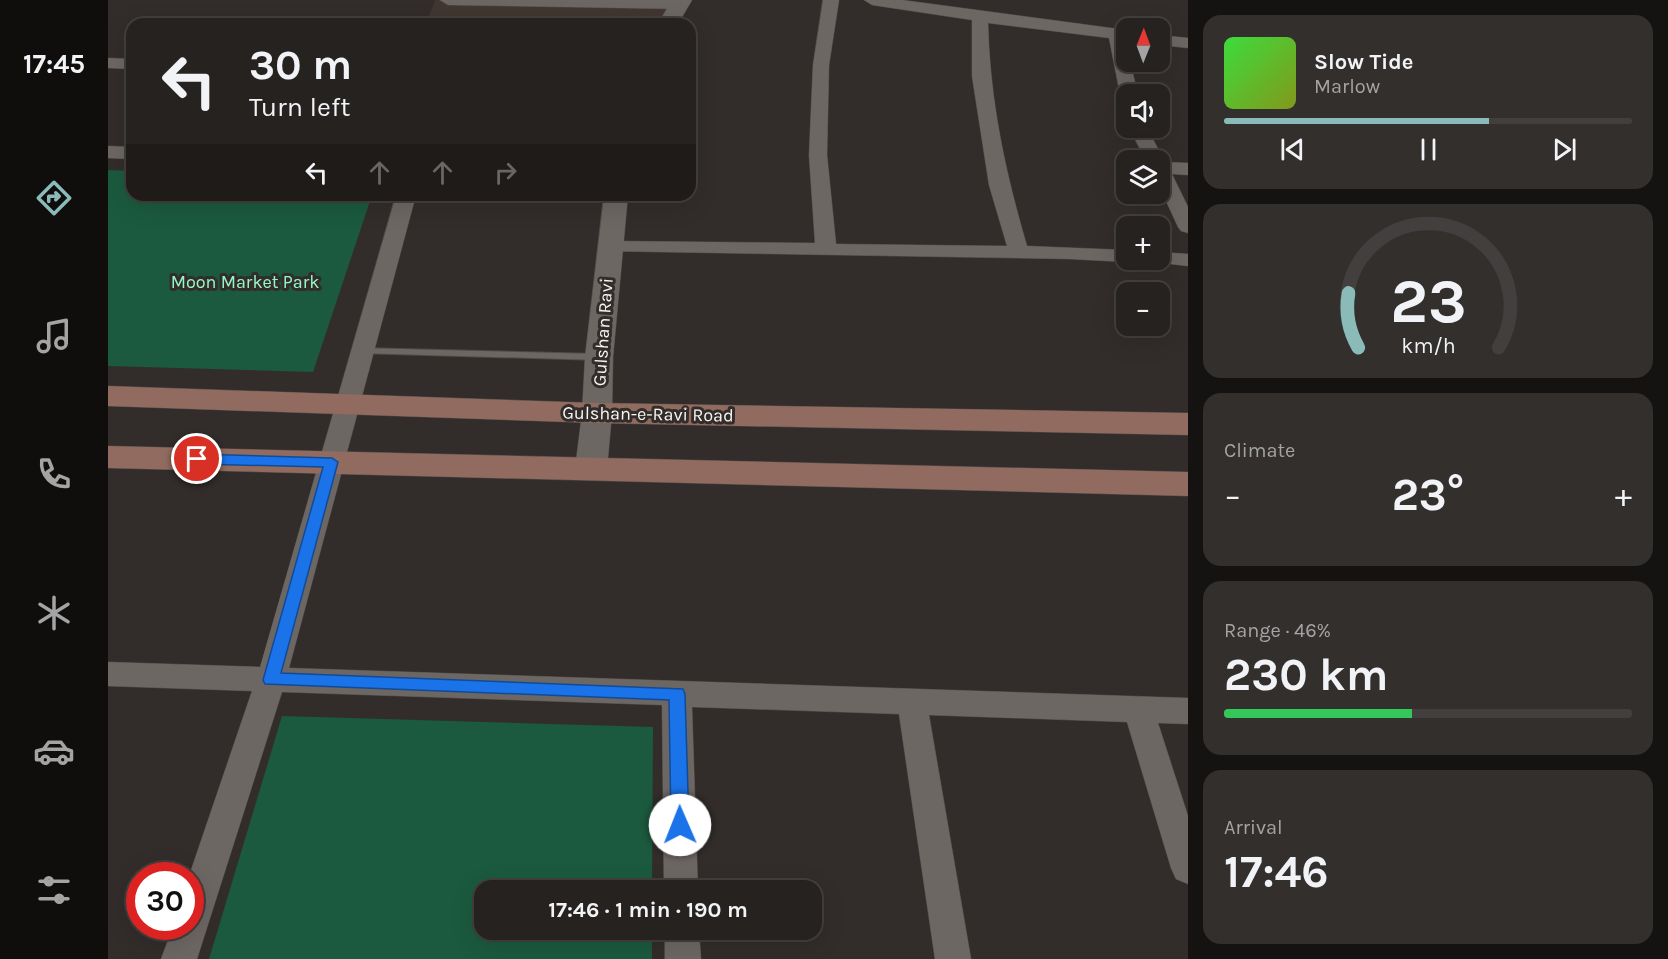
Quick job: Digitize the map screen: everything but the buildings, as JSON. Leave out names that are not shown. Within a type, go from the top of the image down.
[{"type":"main road","name":"Gulshan-e-Ravi Road","points":[[108,396],[597,413],[1188,424]]},
{"type":"main road","points":[[108,457],[1188,484]]},
{"type":"street","points":[[448,0],[681,2],[672,18]]},
{"type":"street","points":[[826,249],[818,155],[821,65],[831,0]]},
{"type":"street","points":[[872,0],[980,17],[1116,34]]},
{"type":"street","points":[[980,17],[981,76],[999,185],[1019,253]]},
{"type":"street","points":[[1170,41],[1188,43]]},
{"type":"street","points":[[108,63],[126,64]]},
{"type":"street","points":[[108,152],[126,153]]},
{"type":"street","points":[[1170,169],[1188,169]]},
{"type":"street","points":[[1170,190],[1188,227]]},
{"type":"street","points":[[204,883],[271,680],[404,201]]},
{"type":"street","name":"Gulshan Ravi","points":[[591,470],[597,413],[599,357],[615,201]]},
{"type":"street","points":[[610,247],[1116,256]]},
{"type":"street","points":[[1170,259],[1188,260]]},
{"type":"street","points":[[108,674],[1188,711]]},
{"type":"street","points":[[677,694],[681,880]]},
{"type":"street","points":[[912,701],[953,959]]},
{"type":"street","points":[[1138,709],[1188,868]]},
{"type":"street","points":[[179,959],[185,940]]},
{"type":"street","points":[[682,940],[683,959]]},
{"type":"lane","points":[[361,351],[599,357]]},
{"type":"shaded area","points":[[435,0],[684,0],[673,18],[428,18]]},
{"type":"green space","name":"Moon Market Park","points":[[108,170],[126,171],[126,201],[370,201],[313,372],[108,366]]},
{"type":"green space","points":[[282,716],[653,727],[652,880],[474,880],[474,940],[652,940],[652,959],[209,959]]},
{"type":"route","points":[[197,459],[332,462],[271,680],[677,694],[680,825]]}]
